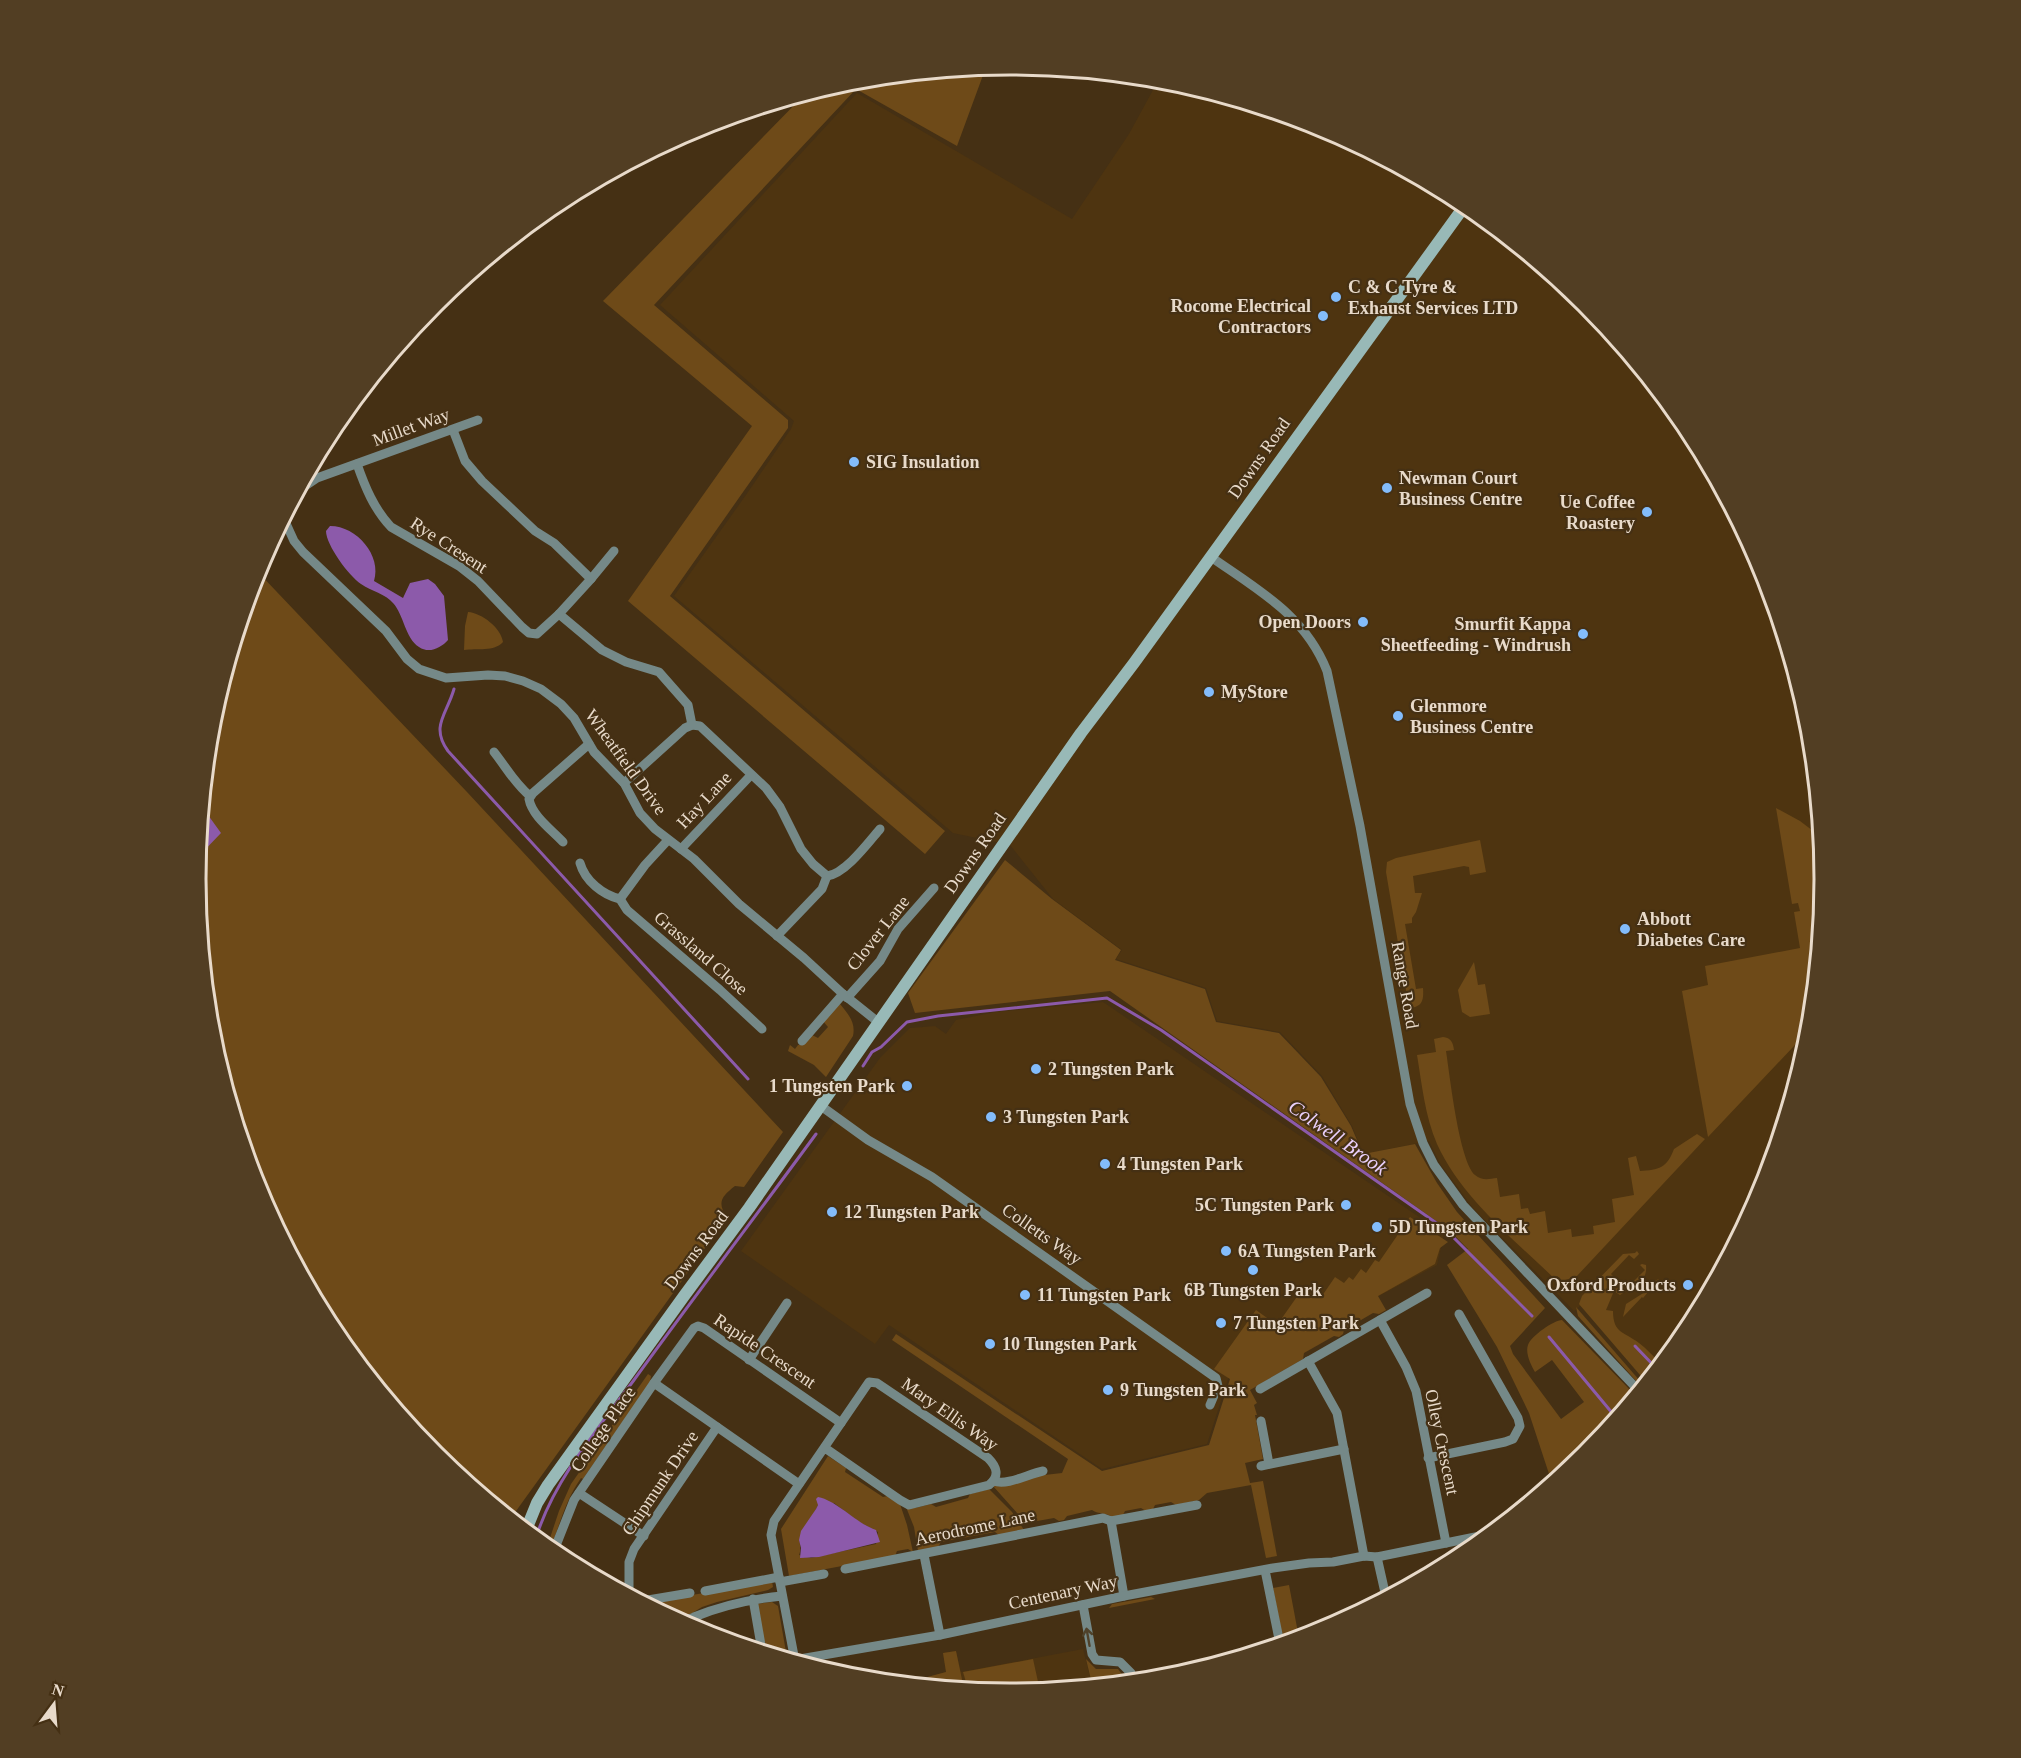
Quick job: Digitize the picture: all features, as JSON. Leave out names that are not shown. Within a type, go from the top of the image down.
[{"type":"street","name":"Downs Road","points":[[529,1523],[537,1503],[554,1476],[664,1322],[750,1209],[1081,733],[1460,212]]},
{"type":"street","name":"Millet Way","points":[[312,480],[478,420]]},
{"type":"street","points":[[453,430],[465,461],[482,481],[535,531],[554,543],[591,579]]},
{"type":"street","name":"Rye Cresent","points":[[357,464],[373,503],[391,527],[459,566],[478,581],[529,633],[537,634],[559,614],[614,551]]},
{"type":"street","name":"Wheatfield Drive","points":[[287,527],[294,541],[303,552],[386,631],[407,659],[419,669],[446,678],[488,675],[524,681],[541,689],[561,704],[574,718],[604,764],[624,783],[644,818],[681,849],[739,904],[878,1022]]},
{"type":"street","name":"Range Road","points":[[1211,557],[1294,618],[1320,652],[1328,671],[1360,826],[1410,1104],[1423,1143],[1434,1165],[1463,1205],[1634,1386]]},
{"type":"street","points":[[559,614],[602,650],[626,662],[659,672],[688,705],[692,725]]},
{"type":"street","points":[[624,783],[685,728],[692,725],[700,726],[774,798],[801,849],[827,876]]},
{"type":"street","points":[[530,796],[589,744]]},
{"type":"street","points":[[494,752],[516,784],[530,796],[531,807],[535,813],[563,842]]},
{"type":"street","name":"Hay Lane","points":[[681,849],[750,775]]},
{"type":"street","points":[[827,876],[843,869],[880,830]]},
{"type":"street","points":[[620,899],[645,865],[668,840]]},
{"type":"street","name":"Grassland Close","points":[[580,864],[585,874],[600,890],[610,897],[620,899],[627,910],[762,1029]]},
{"type":"street","points":[[777,936],[822,889],[827,876]]},
{"type":"street","name":"Clover Lane","points":[[802,1041],[880,961],[898,929],[934,888]]},
{"type":"street","name":"Colletts Way","points":[[821,1106],[868,1140],[932,1177],[1216,1378],[1218,1386],[1210,1405]]},
{"type":"street","points":[[1260,1389],[1427,1293]]},
{"type":"street","points":[[749,1360],[787,1304]]},
{"type":"street","points":[[1428,1458],[1505,1442],[1518,1434],[1520,1426],[1518,1418],[1459,1314]]},
{"type":"street","name":"Olley Crescent","points":[[1380,1320],[1406,1367],[1416,1391],[1446,1543]]},
{"type":"street","name":"Rapide Crescent","points":[[654,1383],[694,1328],[698,1326],[841,1423]]},
{"type":"street","points":[[1308,1361],[1335,1408],[1364,1556]]},
{"type":"street","name":"Mary Ellis Way","points":[[793,1653],[771,1535],[772,1528],[866,1386],[873,1381],[988,1458],[997,1470],[994,1481],[989,1485],[909,1505],[825,1448]]},
{"type":"street","points":[[654,1383],[799,1484]]},
{"type":"street","name":"College Place","points":[[557,1543],[579,1493],[654,1383]]},
{"type":"street","points":[[1261,1421],[1265,1465],[1344,1449]]},
{"type":"street","name":"Chipmunk Drive","points":[[629,1586],[629,1562],[634,1549],[717,1427]]},
{"type":"street","points":[[994,1481],[1000,1483],[1012,1481],[1028,1473],[1043,1471]]},
{"type":"street","name":"College Place","points":[[579,1493],[644,1536]]},
{"type":"street","name":"Aerodrome Lane","points":[[845,1569],[1103,1518],[1112,1521],[1197,1505]]},
{"type":"street","points":[[1112,1521],[1124,1596]]},
{"type":"street","name":"Centenary Way","points":[[809,1658],[940,1635],[1124,1596],[1265,1570],[1364,1556],[1377,1557],[1471,1538]]},
{"type":"street","points":[[924,1555],[940,1635]]},
{"type":"street","points":[[1377,1557],[1384,1590]]},
{"type":"street","points":[[1265,1570],[1278,1637]]},
{"type":"street","points":[[705,1591],[824,1574]]},
{"type":"street","points":[[653,1599],[690,1593]]},
{"type":"street","points":[[697,1619],[724,1605],[782,1596]]},
{"type":"street","points":[[753,1599],[761,1643]]},
{"type":"street","points":[[1083,1605],[1092,1654],[1096,1660],[1120,1662],[1131,1674]]},
{"type":"shaded area","points":[[983,76],[957,146],[857,90],[906,82]]},
{"type":"shaded area","points":[[1154,88],[1219,102],[1318,136],[1366,158],[1457,210],[1541,275],[1579,310],[1615,349],[1679,432],[1707,477],[1732,523],[1753,571],[1772,621],[1787,671],[1808,774],[1813,826],[1814,879],[1813,932],[1808,984],[1787,1087],[1772,1137],[1753,1187],[1732,1235],[1707,1281],[1679,1326],[1647,1369],[1580,1306],[1574,1311],[1473,1208],[1441,1165],[1429,1141],[1363,1154],[1352,1126],[1322,1076],[1280,1032],[1217,1021],[1206,988],[1116,959],[1122,950],[1053,899],[1010,845],[953,833],[674,596],[746,495],[791,429],[794,421],[660,305],[857,93],[1072,219],[1129,134]]},
{"type":"shaded area","points":[[855,90],[654,305],[788,420],[788,428],[670,596],[945,831],[925,854],[628,601],[752,426],[603,301],[795,104]]},
{"type":"shaded area","points":[[330,526],[340,527],[358,537],[371,553],[376,571],[374,581],[403,598],[410,583],[428,579],[435,584],[444,596],[448,640],[438,648],[431,650],[423,649],[414,643],[393,603],[361,584],[339,560],[327,537],[326,531]]},
{"type":"shaded area","points":[[265,579],[467,792],[783,1132],[744,1187],[735,1186],[724,1196],[721,1203],[726,1216],[515,1512],[442,1448],[406,1409],[342,1326],[289,1235],[249,1137],[222,1036],[213,984],[206,879],[213,774],[234,671]]},
{"type":"shaded area","points":[[468,612],[479,615],[490,622],[499,632],[503,642],[495,647],[464,650]]},
{"type":"shaded area","points":[[1776,808],[1813,831],[1813,932],[1808,984],[1799,1036],[1798,1042],[1708,1137],[1682,991],[1708,985],[1705,966],[1800,948],[1794,912],[1800,911],[1798,903],[1792,904]]},
{"type":"shaded area","points":[[209,816],[221,833],[207,847]]},
{"type":"shaded area","points":[[1480,840],[1486,872],[1470,875],[1469,867],[1464,866],[1413,876],[1415,893],[1422,893],[1412,923],[1405,924],[1416,989],[1423,988],[1423,993],[1419,1005],[1409,1008],[1386,872],[1387,862],[1396,858]]},
{"type":"shaded area","points":[[1005,860],[1052,899],[1121,950],[1115,960],[1205,989],[1216,1022],[1279,1033],[1321,1077],[1351,1126],[1363,1154],[1415,1144],[1457,1212],[1545,1308],[1510,1346],[1513,1354],[1561,1419],[1584,1402],[1552,1360],[1535,1372],[1527,1352],[1533,1337],[1558,1321],[1562,1320],[1630,1390],[1579,1448],[1549,1475],[1529,1413],[1497,1347],[1447,1265],[1468,1249],[1449,1230],[1110,991],[915,1013],[908,993]]},
{"type":"shaded area","points":[[1474,962],[1478,985],[1485,984],[1490,1014],[1470,1017],[1462,1012],[1458,990]]},
{"type":"shaded area","points":[[1103,1002],[1444,1234],[1437,1265],[1229,1376],[1207,1444],[1102,1469],[889,1325],[875,1344],[741,1251],[880,1058],[910,1028],[935,1026],[946,1034],[956,1020],[996,1012]]},
{"type":"shaded area","points":[[840,1004],[852,1022],[854,1031],[826,1077],[814,1065],[788,1051],[790,1045],[795,1049],[798,1045],[802,1045],[810,1034],[818,1038],[828,1027],[822,1020]]},
{"type":"shaded area","points":[[1443,1037],[1450,1039],[1454,1047],[1454,1050],[1446,1051],[1456,1117],[1469,1166],[1480,1178],[1497,1178],[1500,1197],[1519,1194],[1521,1209],[1528,1208],[1530,1214],[1545,1211],[1548,1233],[1571,1229],[1572,1237],[1594,1234],[1593,1226],[1615,1222],[1612,1199],[1634,1195],[1628,1158],[1636,1156],[1640,1171],[1657,1169],[1665,1164],[1674,1149],[1697,1134],[1705,1139],[1576,1277],[1558,1282],[1475,1201],[1460,1183],[1437,1144],[1422,1089],[1417,1055],[1436,1052],[1434,1039]]},
{"type":"shaded area","points":[[1410,1217],[1448,1242],[1440,1248],[1435,1264],[1378,1296],[1386,1310],[1379,1314],[1373,1313],[1344,1330],[1339,1337],[1334,1336],[1304,1353],[1303,1359],[1250,1390],[1257,1403],[1254,1405],[1257,1415],[1255,1415],[1263,1459],[1245,1463],[1250,1483],[1263,1481],[1277,1556],[1266,1558],[1251,1485],[1207,1493],[1199,1500],[1176,1505],[1171,1502],[1155,1505],[1153,1509],[1146,1511],[1141,1508],[1125,1511],[1123,1515],[1112,1517],[1092,1510],[1067,1516],[1064,1520],[1059,1521],[1054,1518],[1026,1523],[993,1486],[1013,1483],[1027,1477],[1062,1473],[1068,1459],[892,1340],[896,1334],[1102,1471],[1209,1445],[1230,1379],[1214,1369],[1256,1310],[1277,1325],[1301,1291],[1309,1296],[1313,1290],[1322,1296],[1335,1277],[1344,1283],[1349,1277],[1353,1280],[1361,1269],[1366,1273],[1375,1260],[1379,1262]]},
{"type":"shaded area","points":[[1637,1251],[1639,1254],[1634,1259],[1629,1255],[1611,1274],[1616,1279],[1611,1285],[1616,1289],[1621,1285],[1626,1289],[1645,1270],[1640,1265],[1642,1264],[1646,1265],[1646,1271],[1642,1280],[1620,1295],[1614,1291],[1606,1310],[1613,1311],[1615,1324],[1621,1332],[1642,1345],[1655,1358],[1641,1376],[1579,1304],[1582,1296],[1623,1254]]},
{"type":"shaded area","points":[[1659,1279],[1623,1317],[1626,1304],[1645,1292],[1654,1281]]},
{"type":"shaded area","points":[[1576,1307],[1639,1380],[1637,1382],[1578,1316]]},
{"type":"shaded area","points":[[648,1374],[651,1376],[650,1382],[583,1479],[581,1478],[575,1487],[554,1540],[550,1538],[571,1484]]},
{"type":"shaded area","points":[[828,1456],[846,1468],[845,1472],[883,1497],[888,1496],[900,1504],[913,1552],[908,1549],[897,1551],[895,1556],[789,1576],[781,1529]],"holes":[[[834,1503],[859,1522],[878,1532],[876,1544],[811,1558],[799,1555],[801,1536],[818,1505]]]},
{"type":"shaded area","points":[[989,1489],[1012,1512],[1024,1530],[999,1535],[995,1532],[941,1542],[938,1547],[918,1551],[914,1527],[906,1507],[915,1508],[931,1504],[936,1507]]},
{"type":"shaded area","points":[[818,1497],[876,1530],[880,1542],[819,1557],[800,1558],[801,1531],[818,1505],[816,1499]]},
{"type":"shaded area","points":[[772,1581],[773,1587],[702,1607],[689,1615],[657,1601]]},
{"type":"shaded area","points":[[1289,1585],[1297,1630],[1282,1635],[1273,1588]]},
{"type":"shaded area","points":[[1151,1597],[1155,1599],[1109,1608],[1112,1604]]},
{"type":"shaded area","points":[[772,1602],[778,1606],[786,1651],[766,1644],[762,1637],[757,1604]]},
{"type":"shaded area","points":[[1083,1649],[1091,1678],[1010,1683],[924,1678],[946,1672],[943,1653],[956,1651],[961,1672]]},
{"type":"shaded area","points":[[956,1651],[962,1681],[924,1678],[946,1672],[943,1653]]},
{"type":"shaded area","points":[[1033,1659],[1038,1682],[966,1681],[963,1672]]},
{"type":"shaded area","points":[[1086,1659],[1096,1669],[1118,1669],[1122,1675],[1115,1676],[1091,1678]]},
{"type":"waterway","points":[[454,689],[440,727],[440,734],[448,751],[748,1079]]},
{"type":"waterway","name":"Colwell Brook","points":[[863,1066],[872,1052],[881,1047],[907,1022],[938,1016],[1107,998],[1161,1030],[1445,1229],[1532,1316]]},
{"type":"waterway","points":[[539,1530],[554,1496],[578,1455],[816,1134]]},
{"type":"waterway","name":"Colwell Brook","points":[[1549,1337],[1612,1413]]},
{"type":"waterway","points":[[1635,1346],[1652,1363]]},
{"type":"place","name":"C & C Tyre & Exhaust Services LTD","points":[[1336,297]]},
{"type":"place","name":"Rocome Electrical Contractors","points":[[1323,316]]},
{"type":"place","name":"SIG Insulation","points":[[854,462]]},
{"type":"place","name":"Newman Court Business Centre","points":[[1387,488]]},
{"type":"place","name":"Ue Coffee Roastery","points":[[1647,512]]},
{"type":"place","name":"Open Doors","points":[[1363,622]]},
{"type":"place","name":"Smurfit Kappa Sheetfeeding - Windrush","points":[[1583,634]]},
{"type":"place","name":"MyStore","points":[[1209,692]]},
{"type":"place","name":"Glenmore Business Centre","points":[[1398,716]]},
{"type":"place","name":"Abbott Diabetes Care","points":[[1625,929]]},
{"type":"place","name":"2 Tungsten Park","points":[[1036,1069]]},
{"type":"place","name":"1 Tungsten Park","points":[[907,1086]]},
{"type":"place","name":"3 Tungsten Park","points":[[991,1117]]},
{"type":"place","name":"4 Tungsten Park","points":[[1105,1164]]},
{"type":"place","name":"5C Tungsten Park","points":[[1346,1205]]},
{"type":"place","name":"12 Tungsten Park","points":[[832,1212]]},
{"type":"place","name":"5D Tungsten Park","points":[[1377,1227]]},
{"type":"place","name":"6A Tungsten Park","points":[[1226,1251]]},
{"type":"place","name":"6B Tungsten Park","points":[[1253,1270]]},
{"type":"place","name":"Oxford Products","points":[[1688,1285]]},
{"type":"place","name":"11 Tungsten Park","points":[[1025,1295]]},
{"type":"place","name":"7 Tungsten Park","points":[[1221,1323]]},
{"type":"place","name":"10 Tungsten Park","points":[[990,1344]]},
{"type":"place","name":"9 Tungsten Park","points":[[1108,1390]]}]
